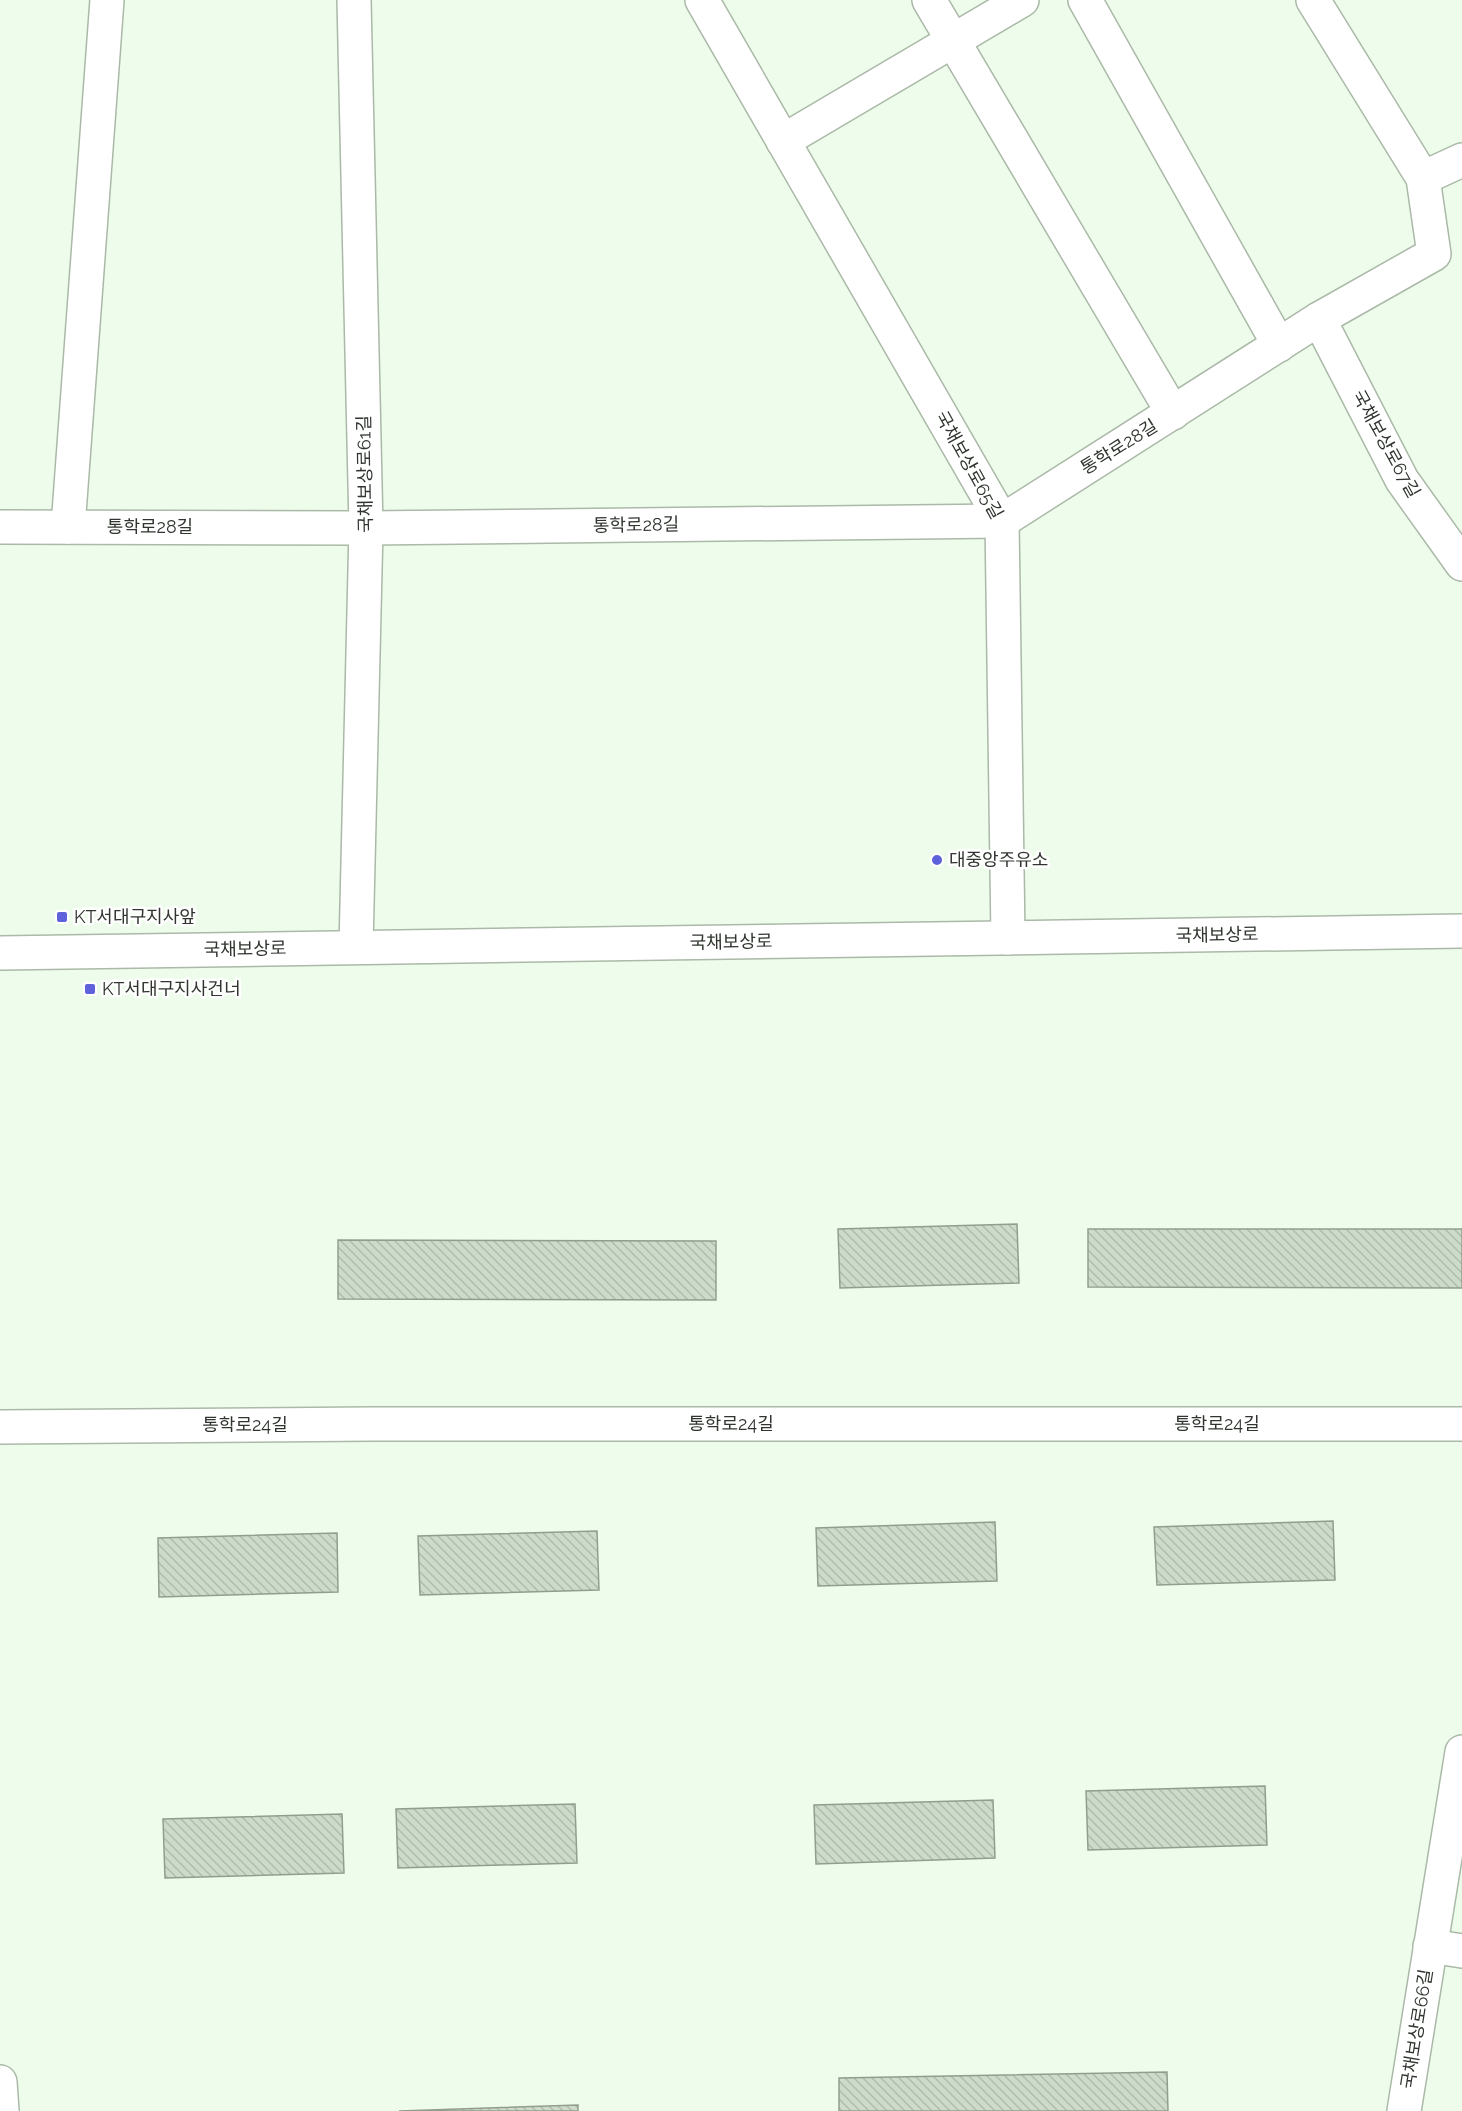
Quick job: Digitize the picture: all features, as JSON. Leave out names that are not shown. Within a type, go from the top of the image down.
[{"type":"street","points":[[68,527],[107,0]]},
{"type":"street","name":"국채보상로61길","points":[[354,0],[366,528],[356,947]]},
{"type":"street","name":"국채보상로65길","points":[[702,0],[1002,521],[1008,938]]},
{"type":"street","points":[[929,0],[953,41]]},
{"type":"street","points":[[783,141],[1022,0]]},
{"type":"street","points":[[1086,0],[1279,345]]},
{"type":"street","name":"통학로28길","points":[[0,527],[366,528],[1002,521],[1319,320],[1434,255],[1423,178],[1313,0]]},
{"type":"street","name":"통학로28길","points":[[953,41],[1173,412]]},
{"type":"street","points":[[1423,178],[1462,160]]},
{"type":"street","name":"국채보상로67길","points":[[1319,320],[1402,480],[1462,564]]},
{"type":"street","name":"국채보상로","points":[[0,953],[1462,931]]},
{"type":"street","name":"통학로24길","points":[[0,1427],[372,1424],[1462,1424]]},
{"type":"street","name":"국채보상로66길","points":[[1404,2111],[1462,1752]]},
{"type":"street","name":"국채보상로66길","points":[[1430,1946],[1462,1951]]},
{"type":"street","points":[[0,2082],[2,2111]]},
{"type":"building","points":[[1017,1224],[1019,1283],[840,1288],[838,1229]]},
{"type":"building","points":[[1088,1229],[1462,1229],[1462,1288],[1088,1287]]},
{"type":"building","points":[[338,1240],[716,1241],[716,1300],[338,1299]]},
{"type":"building","points":[[1333,1521],[1335,1580],[1157,1585],[1154,1527]]},
{"type":"building","points":[[995,1522],[997,1581],[818,1586],[816,1528]]},
{"type":"building","points":[[597,1531],[599,1590],[420,1595],[418,1536]]},
{"type":"building","points":[[337,1533],[338,1592],[159,1597],[158,1538]]},
{"type":"building","points":[[1265,1786],[1267,1845],[1088,1850],[1086,1791]]},
{"type":"building","points":[[993,1800],[995,1858],[816,1864],[814,1805]]},
{"type":"building","points":[[575,1804],[577,1863],[398,1868],[396,1809]]},
{"type":"building","points":[[342,1814],[344,1873],[165,1878],[163,1819]]},
{"type":"building","points":[[1167,2072],[1168,2111],[839,2111],[839,2078]]},
{"type":"building","points":[[578,2105],[578,2111],[399,2111]]},
{"type":"place","name":"대중앙주유소","points":[[937,860]]},
{"type":"place","name":"KT서대구지사앞","points":[[62,917]]},
{"type":"place","name":"KT서대구지사건너","points":[[90,989]]}]
